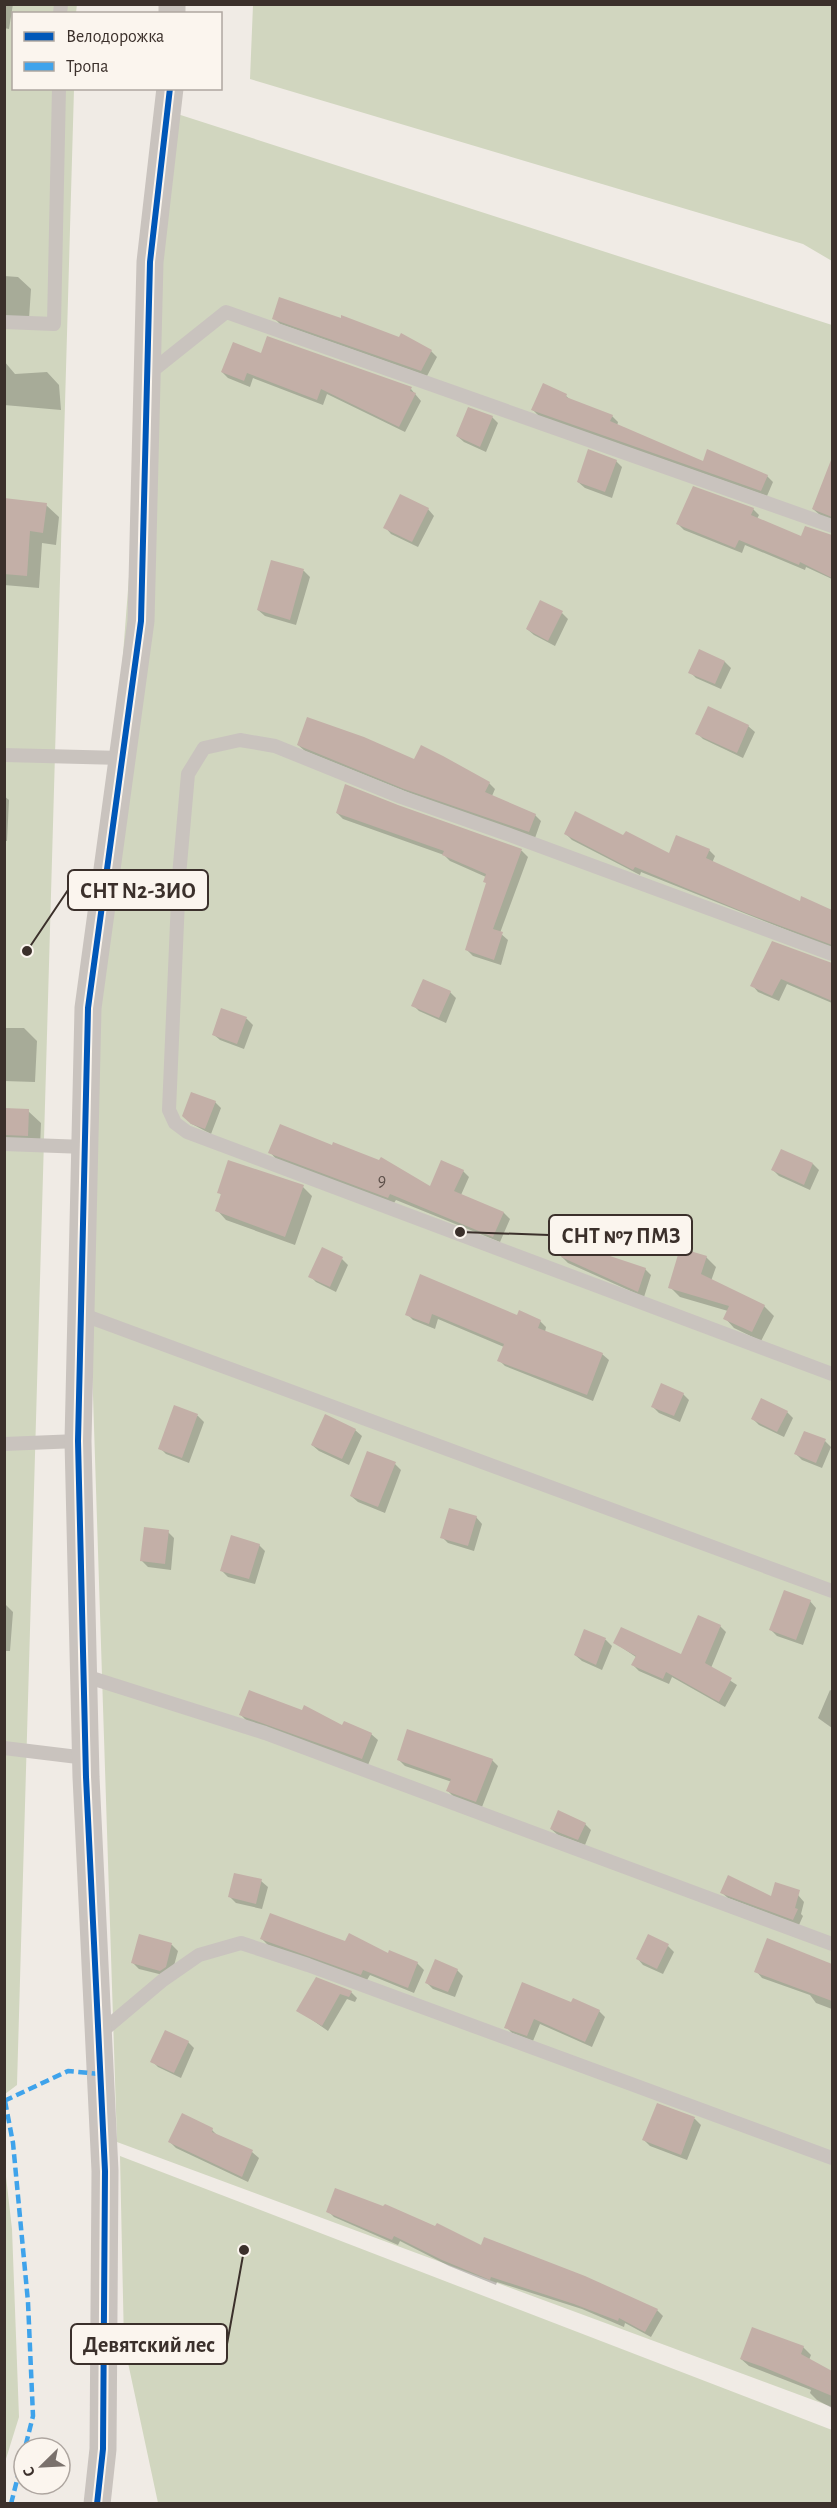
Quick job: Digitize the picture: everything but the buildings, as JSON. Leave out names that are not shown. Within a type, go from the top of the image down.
[{"type":"street","points":[[97,2504],[103,2449],[105,2171],[97,2039],[82,1675],[78,1441],[88,1008],[141,621],[150,262],[171,90]]},
{"type":"lane","points":[[4,322],[54,324],[59,90]]},
{"type":"lane","points":[[147,375],[226,312],[832,526]]},
{"type":"lane","points":[[832,954],[562,853],[401,797],[275,746],[240,740],[204,748],[188,774],[179,876],[169,1101],[169,1110],[175,1123],[187,1132],[832,1374]]},
{"type":"lane","points":[[4,755],[122,758]]},
{"type":"lane","points":[[4,1144],[85,1147]]},
{"type":"lane","points":[[92,1318],[832,1591]]},
{"type":"lane","points":[[4,1444],[78,1441]]},
{"type":"lane","points":[[82,1675],[265,1733],[674,1883],[832,1944]]},
{"type":"lane","points":[[4,1748],[86,1758]]},
{"type":"lane","points":[[97,2039],[106,2028],[155,1987],[199,1955],[241,1943],[308,1965],[832,2158]]},
{"type":"green space","points":[[77,4],[76,12],[12,12],[12,90],[74,90],[17,2085],[5,2094],[4,5]]},
{"type":"green space","points":[[253,5],[832,5],[832,261],[803,244],[250,79]]},
{"type":"green space","points":[[165,110],[832,325],[832,2407],[117,2142],[85,1147]]},
{"type":"green space","points":[[120,2156],[832,2430],[832,2503],[158,2503],[124,2344]]},
{"type":"green space","points":[[5,2168],[12,2229],[19,2417],[5,2462]]},
{"type":"marked path","points":[[4,2101],[68,2071],[99,2074]]},
{"type":"marked path","points":[[5,2101],[13,2143],[28,2302],[33,2416],[28,2436]]},
{"type":"marked path","points":[[11,2504],[13,2496]]},
{"type":"cycle path","points":[[97,2504],[103,2449],[105,2171],[86,1777],[78,1441],[88,1008],[141,621],[150,262],[170,90]]},
{"type":"place","name":"СНТ N2-ЗИО","points":[[27,951]]},
{"type":"place","name":"СНТ №7 ПМЗ","points":[[460,1232]]},
{"type":"place","name":"Девятский лес","points":[[244,2250]]}]
